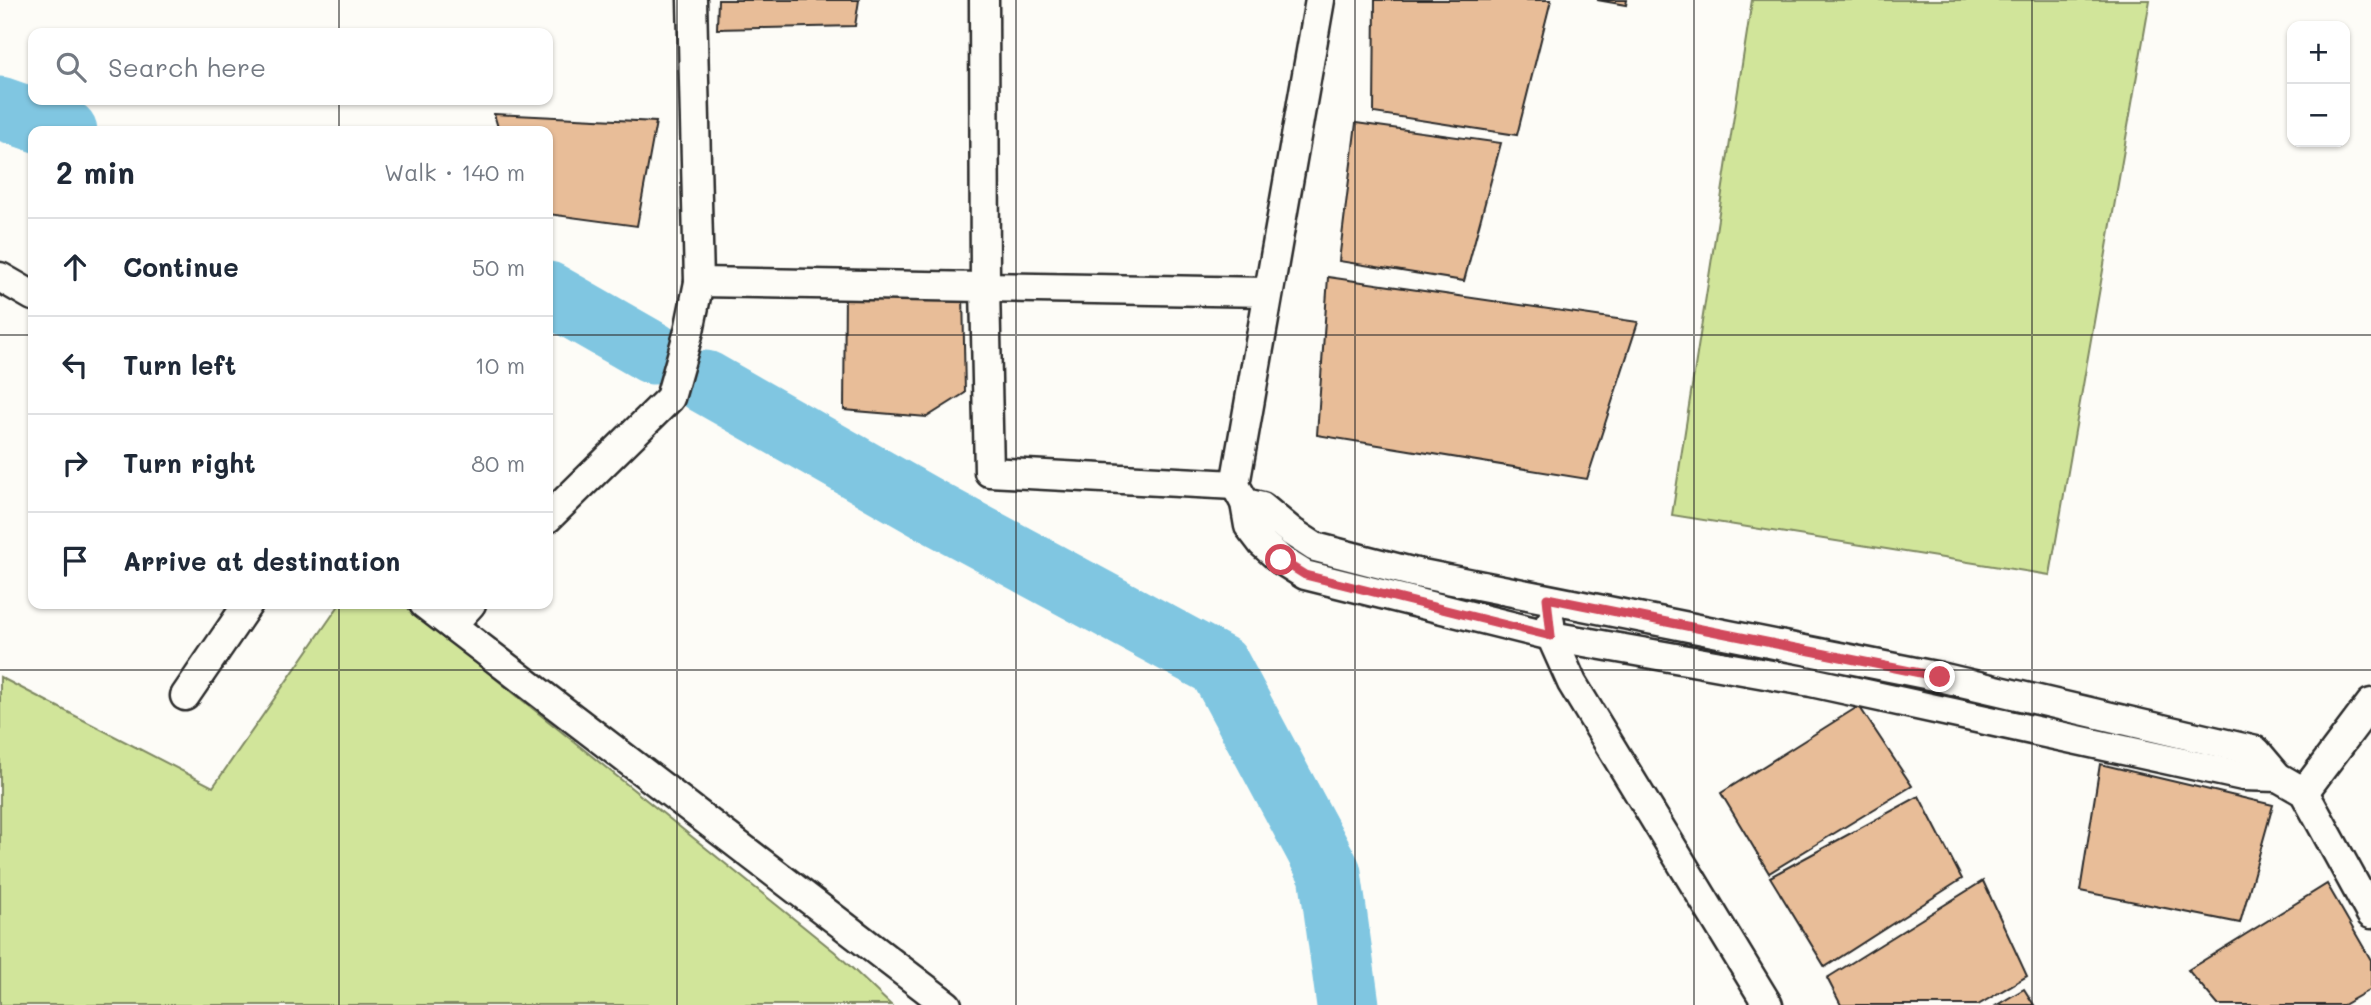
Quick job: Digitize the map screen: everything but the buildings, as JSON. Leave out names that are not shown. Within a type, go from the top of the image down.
[{"type":"street","points":[[553,513],[670,398],[689,331],[699,282],[692,0]]},
{"type":"street","points":[[984,0],[989,472],[1240,494],[1315,547],[1412,572],[1940,677],[2256,751],[2278,777],[2304,792],[2371,914]]},
{"type":"street","points":[[1320,0],[1268,292],[1240,494],[1249,526],[1262,543],[1281,560],[1305,575],[1551,636],[1811,682],[2243,776],[2278,777]]},
{"type":"street","points":[[0,278],[28,293]]},
{"type":"street","points":[[699,282],[1268,292]]},
{"type":"street","points":[[1547,598],[1551,636],[1572,683],[1768,1005]]},
{"type":"street","points":[[185,696],[245,609]]},
{"type":"street","points":[[431,609],[947,1005]]},
{"type":"street","points":[[452,625],[466,609]]},
{"type":"street","points":[[2304,792],[2371,702]]},
{"type":"green space","points":[[1752,0],[2150,0],[2050,575],[1672,515]]},
{"type":"green space","points":[[337,609],[409,609],[835,952],[891,1005],[0,1005],[0,677],[213,787]]},
{"type":"waterway","points":[[0,108],[52,126]]},
{"type":"waterway","points":[[553,296],[653,353]]},
{"type":"waterway","points":[[705,382],[930,510],[1219,666],[1330,873],[1348,1005]]},
{"type":"route","points":[[1281,560],[1305,575],[1551,636],[1547,598],[1940,677]]}]
